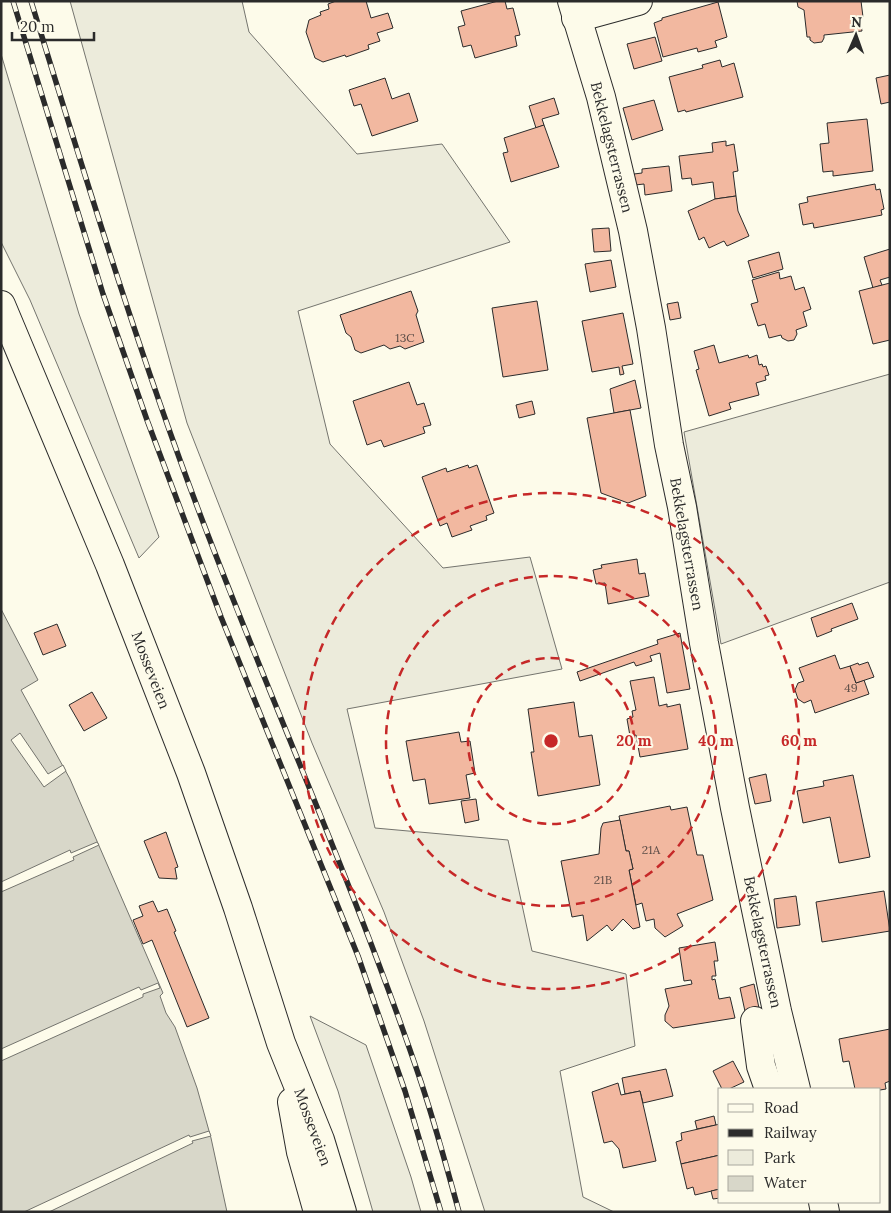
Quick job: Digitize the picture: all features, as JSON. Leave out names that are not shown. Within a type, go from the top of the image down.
[{"type":"main road","points":[[574,10],[638,1]]},
{"type":"main road","name":"Bekkelagsterrassen","points":[[574,10],[601,96],[633,231],[704,643],[735,808],[777,1011],[796,1088]]},
{"type":"main road","name":"Mosseveien","points":[[1,305],[103,548],[187,764],[238,908],[281,1044],[320,1140],[342,1212]]},
{"type":"main road","name":"Bekkelagsterrassen","points":[[746,1023],[766,1083]]},
{"type":"main road","name":"Mosseveien","points":[[281,1044],[301,1152],[318,1212]]},
{"type":"green space","points":[[70,1],[242,1],[249,32],[357,154],[442,144],[510,242],[298,311],[330,444],[443,568],[530,557],[562,669],[347,709],[375,828],[508,840],[532,951],[626,974],[635,1046],[560,1071],[583,1197],[614,1212],[485,1212],[424,1021],[384,912],[312,743],[187,423]]},
{"type":"green space","points":[[1,54],[79,314],[159,537],[139,558],[30,300],[1,242]]},
{"type":"green space","points":[[890,374],[890,582],[721,644],[684,432]]},
{"type":"green space","points":[[310,1016],[366,1045],[421,1212],[373,1212],[338,1091]]},
{"type":"water","points":[[1,609],[38,680],[21,690],[70,779],[163,993],[160,996],[166,1013],[175,1027],[197,1088],[211,1138],[227,1212],[1,1212]]},
{"type":"pier","points":[[20,733],[48,774],[63,765],[66,771],[44,787],[11,740]]},
{"type":"pier","points":[[97,842],[99,845],[73,857],[74,860],[1,892],[1,882],[70,850],[71,853]]},
{"type":"pier","points":[[158,983],[160,988],[143,994],[143,997],[1,1061],[1,1049],[139,987],[141,990]]},
{"type":"pier","points":[[209,1131],[211,1136],[192,1141],[193,1143],[49,1212],[24,1212],[189,1135],[190,1137]]},
{"type":"building","points":[[336,1],[366,1],[371,18],[388,13],[393,28],[377,33],[380,41],[368,45],[369,49],[323,62],[315,58],[306,32],[309,20],[321,15],[320,12],[329,9],[328,4]]},
{"type":"building","points":[[498,1],[505,1],[507,9],[513,8],[520,35],[515,36],[517,46],[475,58],[471,45],[463,47],[458,27],[465,25],[461,11]]},
{"type":"building","points":[[797,1],[861,1],[863,17],[860,18],[862,31],[824,35],[822,42],[814,43],[810,40],[810,37],[807,37],[804,10],[798,7]]},
{"type":"building","points":[[718,2],[727,37],[715,41],[717,47],[698,52],[697,48],[663,57],[654,23],[662,20],[662,18]]},
{"type":"building","points":[[655,37],[662,61],[634,69],[627,44]]},
{"type":"building","points":[[720,60],[722,67],[734,63],[743,97],[686,112],[685,110],[678,112],[669,77],[703,68],[702,65]]},
{"type":"building","points":[[890,75],[890,102],[881,104],[876,78]]},
{"type":"building","points":[[385,78],[392,99],[409,93],[418,121],[372,136],[361,104],[354,106],[349,90]]},
{"type":"building","points":[[554,98],[559,114],[542,119],[544,125],[536,128],[529,106]]},
{"type":"building","points":[[654,100],[663,130],[632,140],[623,108]]},
{"type":"building","points":[[867,119],[873,171],[833,176],[833,171],[823,172],[820,144],[829,143],[827,123]]},
{"type":"building","points":[[544,125],[559,167],[511,182],[503,153],[508,152],[504,138]]},
{"type":"building","points":[[726,141],[726,146],[734,144],[738,171],[733,172],[736,196],[715,199],[713,182],[692,185],[691,178],[682,179],[679,156],[713,152],[712,143]]},
{"type":"building","points":[[669,166],[672,191],[645,195],[644,184],[635,185],[634,174],[642,173],[642,169]]},
{"type":"building","points":[[875,184],[876,190],[880,189],[884,209],[881,210],[882,215],[814,228],[813,223],[803,225],[799,204],[808,202],[807,197]]},
{"type":"building","points":[[736,196],[738,211],[749,236],[727,246],[724,241],[709,248],[704,237],[699,240],[688,211],[715,199]]},
{"type":"building","points":[[609,228],[611,251],[594,252],[592,229]]},
{"type":"building","points":[[890,249],[890,277],[880,280],[882,285],[873,288],[864,257]]},
{"type":"building","points":[[779,252],[783,269],[753,278],[748,261]]},
{"type":"building","points":[[611,260],[616,287],[590,292],[585,264]]},
{"type":"building","points":[[779,272],[780,279],[791,276],[795,290],[804,287],[811,309],[803,312],[807,326],[796,330],[797,334],[794,340],[788,341],[782,338],[781,335],[769,338],[765,324],[758,326],[751,304],[758,302],[752,280]]},
{"type":"building","points":[[890,283],[890,340],[873,344],[859,291]]},
{"type":"building","points":[[411,291],[418,311],[416,315],[424,342],[405,349],[400,346],[390,349],[384,345],[361,353],[355,350],[351,337],[346,333],[340,315]]},
{"type":"building","points":[[537,301],[548,370],[503,377],[492,308]]},
{"type":"building","points":[[678,302],[681,318],[670,320],[667,304]]},
{"type":"building","points":[[623,313],[633,364],[622,366],[624,374],[620,375],[619,367],[592,372],[582,321]]},
{"type":"building","points":[[714,345],[719,363],[748,355],[749,358],[757,355],[759,365],[766,366],[769,375],[765,376],[766,380],[756,383],[759,395],[729,403],[731,409],[709,416],[696,370],[699,369],[694,351]]},
{"type":"building","points":[[635,380],[641,408],[614,413],[610,389]]},
{"type":"building","points":[[409,382],[417,405],[424,403],[431,425],[423,427],[425,433],[384,447],[381,440],[367,445],[353,401]]},
{"type":"building","points":[[532,401],[535,414],[519,418],[516,405]]},
{"type":"building","points":[[630,410],[646,496],[628,503],[601,493],[587,418]]},
{"type":"building","points":[[468,465],[469,468],[477,465],[494,513],[486,516],[487,520],[470,526],[472,530],[452,537],[447,523],[440,526],[422,477],[446,468],[447,472]]},
{"type":"building","points":[[637,559],[639,574],[645,573],[649,596],[608,604],[605,583],[596,584],[593,570],[602,568],[601,565]]},
{"type":"building","points":[[852,603],[858,619],[831,629],[832,631],[817,637],[811,618]]},
{"type":"building","points":[[57,624],[66,646],[43,655],[34,633]]},
{"type":"building","points":[[680,633],[690,689],[667,693],[660,653],[650,656],[652,661],[636,666],[634,662],[580,681],[577,672],[658,644],[657,640]]},
{"type":"building","points":[[835,655],[840,669],[850,666],[856,683],[864,680],[869,694],[815,713],[811,700],[804,703],[798,699],[795,690],[798,683],[804,681],[799,668]]},
{"type":"building","points":[[868,662],[874,677],[856,683],[850,666]]},
{"type":"building","points":[[654,677],[659,706],[667,704],[667,707],[680,704],[688,749],[640,757],[636,735],[630,736],[627,719],[633,717],[632,711],[636,710],[630,681]]},
{"type":"building","points":[[92,692],[107,718],[84,731],[69,705]]},
{"type":"building","points":[[574,702],[579,737],[592,735],[600,785],[538,796],[531,752],[534,752],[528,709]]},
{"type":"building","points":[[459,732],[461,742],[470,741],[475,773],[466,775],[470,798],[429,804],[425,779],[413,781],[406,741]]},
{"type":"building","points":[[766,774],[771,801],[755,804],[749,778]]},
{"type":"building","points":[[853,775],[870,857],[839,863],[830,817],[803,823],[797,791],[824,786],[823,781]]},
{"type":"building","points":[[476,799],[479,820],[465,823],[461,801]]},
{"type":"building","points":[[670,806],[671,810],[687,807],[697,855],[703,855],[713,900],[677,914],[683,926],[665,937],[655,928],[654,919],[646,921],[642,903],[636,905],[629,870],[633,869],[629,851],[626,851],[619,816]]},
{"type":"building","points":[[620,820],[626,851],[629,851],[633,869],[629,870],[640,927],[633,929],[623,919],[612,931],[607,925],[587,941],[583,915],[572,917],[561,861],[599,854],[603,823]]},
{"type":"building","points":[[166,832],[178,867],[175,868],[177,879],[159,878],[144,841]]},
{"type":"building","points":[[884,891],[890,931],[822,942],[816,902]]},
{"type":"building","points":[[796,896],[800,925],[777,928],[774,899]]},
{"type":"building","points":[[153,901],[158,912],[167,909],[176,931],[174,932],[209,1018],[187,1027],[152,940],[143,944],[133,920],[143,916],[139,906]]},
{"type":"building","points":[[715,942],[718,961],[714,961],[716,976],[712,976],[712,980],[715,979],[719,999],[730,997],[735,1018],[673,1028],[665,1021],[665,1015],[669,1006],[665,989],[692,984],[691,980],[684,981],[679,948]]},
{"type":"building","points":[[754,984],[760,1013],[746,1016],[740,988]]},
{"type":"building","points":[[890,1029],[890,1081],[885,1083],[886,1089],[855,1088],[849,1061],[843,1062],[839,1039]]},
{"type":"building","points":[[733,1061],[744,1082],[731,1088],[722,1088],[713,1071]]},
{"type":"building","points":[[666,1069],[673,1096],[643,1103],[640,1091],[625,1094],[622,1078]]},
{"type":"building","points":[[618,1083],[621,1095],[640,1091],[656,1161],[623,1168],[619,1149],[612,1141],[604,1143],[592,1092]]},
{"type":"building","points":[[714,1116],[716,1125],[697,1129],[695,1121]]},
{"type":"building","points":[[718,1124],[718,1155],[681,1164],[676,1142],[682,1140],[681,1133]]},
{"type":"building","points":[[718,1155],[718,1189],[695,1195],[693,1187],[687,1189],[681,1164]]},
{"type":"building","points":[[718,1189],[718,1198],[713,1199],[711,1191]]},
{"type":"railway","points":[[13,1],[103,294],[147,420],[221,617],[358,956],[405,1091],[441,1212]]},
{"type":"railway","points":[[31,1],[156,393],[230,592],[343,871],[396,1011],[426,1098],[459,1212]]}]
